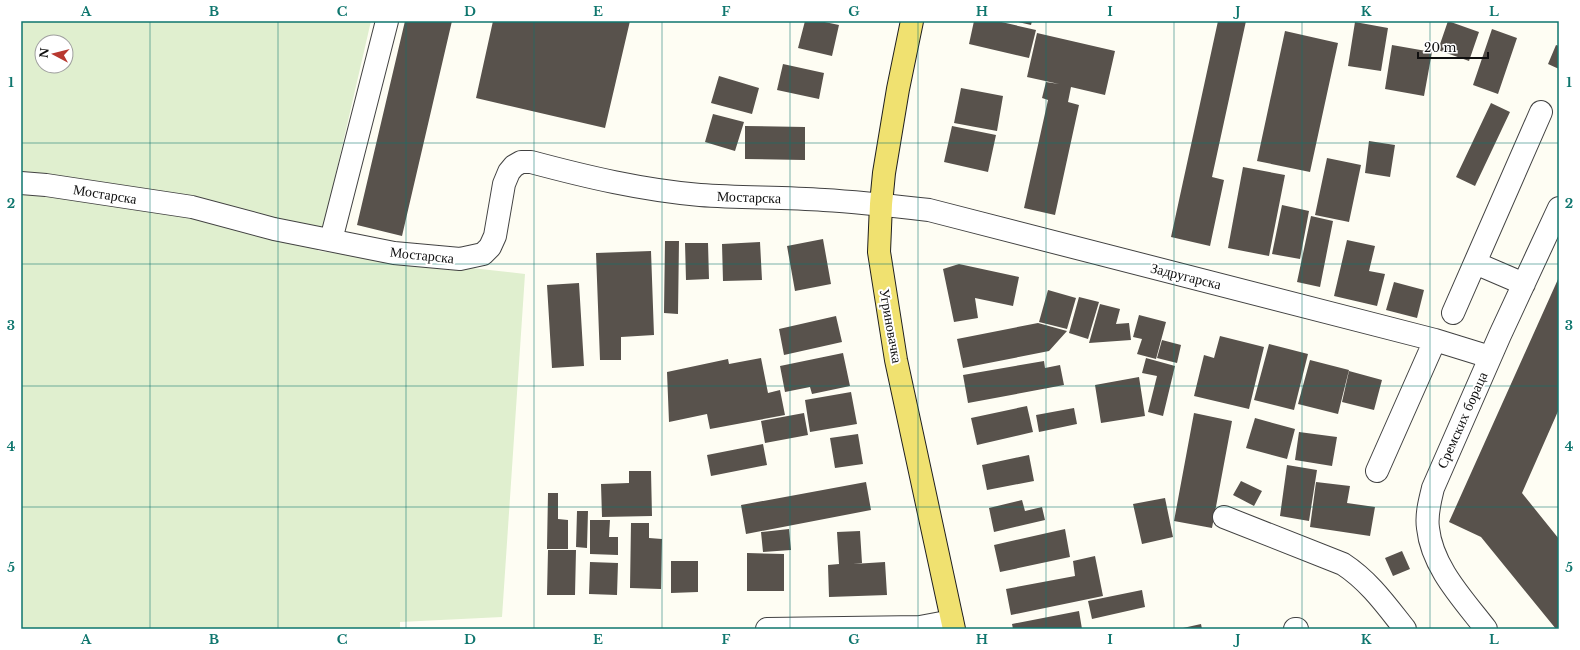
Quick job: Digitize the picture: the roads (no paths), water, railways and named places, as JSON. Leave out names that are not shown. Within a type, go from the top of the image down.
[{"type":"main road","name":"Угриновачка","points":[[912,21],[884,173],[879,252],[893,344],[953,625]]},
{"type":"street","points":[[331,240],[387,21]]},
{"type":"street","points":[[1453,313],[1541,112]]},
{"type":"street","name":"Мостарска","points":[[21,183],[46,185],[192,207],[274,229],[394,254],[460,259],[483,254],[490,248],[495,236],[504,184],[509,172],[514,166],[521,162],[531,162],[613,182],[701,195],[881,204]]},
{"type":"street","name":"Задругарска","points":[[881,204],[930,210],[1435,340],[1490,357]]},
{"type":"street","name":"Сремских бораца","points":[[1486,629],[1451,584],[1435,557],[1430,544],[1428,526],[1430,502],[1433,488],[1490,357],[1559,208]]},
{"type":"street","points":[[1475,264],[1524,284]]},
{"type":"street","points":[[1377,471],[1435,340]]},
{"type":"street","points":[[1224,517],[1343,564],[1354,571],[1374,589],[1405,629]]},
{"type":"street","points":[[767,629],[920,627],[953,625]]}]
